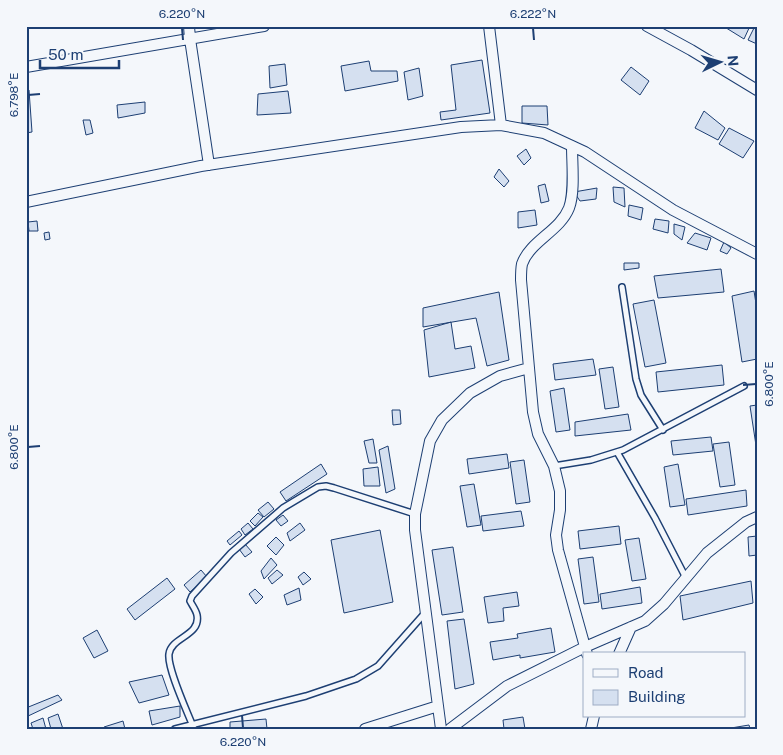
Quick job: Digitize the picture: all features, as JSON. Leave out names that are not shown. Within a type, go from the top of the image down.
[{"type":"street","points":[[189,26],[209,165]]},
{"type":"street","points":[[26,66],[264,26]]},
{"type":"street","points":[[489,26],[501,125]]},
{"type":"street","points":[[647,26],[757,90]]},
{"type":"street","points":[[26,202],[209,165],[461,127],[501,125],[544,133],[585,152],[673,210],[757,254]]},
{"type":"street","points":[[572,146],[569,208],[563,218],[528,254],[522,265],[521,280],[533,412],[538,434],[554,466],[560,491],[560,510],[556,535],[558,550],[586,650]]},
{"type":"street","points":[[442,729],[415,530],[415,514],[430,440],[442,420],[470,393],[500,376],[529,368]]},
{"type":"street","points":[[450,729],[508,686],[645,621],[664,604],[707,553],[746,522],[757,517]]},
{"type":"street","points":[[620,652],[631,627]]},
{"type":"street","points":[[365,729],[438,706]]},
{"type":"lane","points":[[622,287],[636,379],[641,395],[663,430]]},
{"type":"lane","points":[[554,466],[591,460],[617,452],[663,430],[744,386]]},
{"type":"lane","points":[[617,452],[655,518],[686,578]]},
{"type":"lane","points":[[193,726],[170,666],[169,654],[172,646],[193,630],[197,622],[197,614],[190,601],[192,596],[231,554],[283,508],[318,487],[334,488],[415,514]]},
{"type":"lane","points":[[175,729],[306,696],[356,678],[378,666],[427,611]]},
{"type":"building","points":[[723,26],[750,26],[744,39]]},
{"type":"building","points":[[755,26],[757,26],[757,44],[748,40]]},
{"type":"building","points":[[482,60],[490,113],[441,120],[440,112],[456,110],[451,65]]},
{"type":"building","points":[[369,61],[371,71],[397,71],[398,81],[345,91],[341,66]]},
{"type":"building","points":[[285,64],[287,85],[270,88],[269,66]]},
{"type":"building","points":[[631,67],[649,81],[640,95],[621,80]]},
{"type":"building","points":[[419,68],[423,96],[408,100],[404,72]]},
{"type":"building","points":[[26,90],[29,90],[32,132],[26,133]]},
{"type":"building","points":[[288,91],[291,113],[257,115],[258,94]]},
{"type":"building","points":[[145,102],[145,113],[118,118],[117,105]]},
{"type":"building","points":[[522,106],[547,106],[548,125],[522,123]]},
{"type":"building","points":[[704,111],[725,128],[718,140],[695,128]]},
{"type":"building","points":[[83,120],[90,120],[93,133],[86,135]]},
{"type":"building","points":[[729,128],[754,141],[743,158],[719,144]]},
{"type":"building","points":[[526,149],[531,158],[524,165],[517,156]]},
{"type":"building","points":[[499,169],[509,181],[504,187],[494,177]]},
{"type":"building","points":[[545,184],[549,201],[541,203],[538,186]]},
{"type":"building","points":[[613,187],[624,188],[625,207],[614,202]]},
{"type":"building","points":[[597,188],[596,199],[580,201],[574,192]]},
{"type":"building","points":[[629,205],[643,208],[641,220],[628,216]]},
{"type":"building","points":[[535,210],[537,225],[518,228],[518,212]]},
{"type":"building","points":[[655,219],[669,221],[668,233],[653,229]]},
{"type":"building","points":[[37,221],[38,231],[29,231],[28,222]]},
{"type":"building","points":[[674,224],[685,227],[682,240],[674,234]]},
{"type":"building","points":[[49,232],[50,239],[45,240],[44,233]]},
{"type":"building","points":[[695,233],[711,238],[707,250],[687,243]]},
{"type":"building","points":[[724,242],[731,248],[727,254],[720,251]]},
{"type":"building","points":[[624,263],[639,263],[639,268],[624,270]]},
{"type":"building","points":[[721,269],[724,292],[658,298],[654,276]]},
{"type":"building","points":[[754,291],[757,310],[757,359],[742,362],[732,296]]},
{"type":"building","points":[[499,292],[509,360],[487,366],[476,318],[423,327],[423,308]]},
{"type":"building","points":[[654,300],[666,363],[645,367],[633,304]]},
{"type":"building","points":[[451,322],[455,349],[471,346],[475,368],[429,377],[424,330]]},
{"type":"building","points":[[593,359],[596,375],[555,380],[553,364]]},
{"type":"building","points":[[722,365],[724,385],[658,392],[656,372]]},
{"type":"building","points":[[613,367],[619,407],[605,409],[599,369]]},
{"type":"building","points":[[564,388],[570,430],[556,432],[550,391]]},
{"type":"building","points":[[757,405],[757,452],[750,406]]},
{"type":"building","points":[[392,410],[400,410],[401,424],[393,425]]},
{"type":"building","points":[[628,414],[631,430],[575,436],[575,422]]},
{"type":"building","points":[[711,437],[713,451],[673,455],[671,441]]},
{"type":"building","points":[[373,439],[377,463],[369,463],[364,441]]},
{"type":"building","points":[[729,442],[735,485],[720,487],[713,444]]},
{"type":"building","points":[[388,446],[395,489],[386,493],[379,450]]},
{"type":"building","points":[[507,454],[509,468],[469,474],[467,459]]},
{"type":"building","points":[[524,460],[530,502],[516,504],[510,462]]},
{"type":"building","points":[[321,464],[327,474],[286,501],[280,492]]},
{"type":"building","points":[[678,464],[685,505],[670,507],[664,467]]},
{"type":"building","points":[[378,467],[380,486],[364,486],[363,469]]},
{"type":"building","points":[[474,484],[481,525],[467,527],[460,486]]},
{"type":"building","points":[[746,490],[747,506],[688,515],[686,499]]},
{"type":"building","points":[[268,502],[274,509],[264,517],[258,510]]},
{"type":"building","points":[[521,511],[524,526],[483,531],[481,516]]},
{"type":"building","points":[[258,513],[263,517],[255,526],[250,521]]},
{"type":"building","points":[[283,515],[288,521],[281,526],[276,520]]},
{"type":"building","points":[[248,523],[253,529],[245,535],[241,529]]},
{"type":"building","points":[[300,523],[305,530],[290,541],[287,533]]},
{"type":"building","points":[[619,526],[621,544],[580,549],[578,531]]},
{"type":"building","points":[[380,530],[393,602],[344,613],[331,540]]},
{"type":"building","points":[[239,531],[242,535],[230,545],[227,541]]},
{"type":"building","points":[[757,536],[757,555],[749,556],[748,537]]},
{"type":"building","points":[[276,537],[284,545],[276,555],[267,546]]},
{"type":"building","points":[[639,538],[646,579],[632,581],[625,540]]},
{"type":"building","points":[[245,544],[252,552],[245,557],[239,549]]},
{"type":"building","points":[[453,547],[463,612],[442,615],[432,550]]},
{"type":"building","points":[[593,557],[599,602],[584,604],[578,559]]},
{"type":"building","points":[[271,558],[277,565],[264,579],[261,571]]},
{"type":"building","points":[[201,570],[207,577],[190,592],[184,585]]},
{"type":"building","points":[[277,570],[283,575],[272,584],[268,578]]},
{"type":"building","points":[[304,572],[311,579],[303,585],[298,577]]},
{"type":"building","points":[[167,578],[175,589],[135,620],[127,609]]},
{"type":"building","points":[[751,581],[753,603],[683,620],[680,596]]},
{"type":"building","points":[[640,587],[642,603],[602,609],[600,594]]},
{"type":"building","points":[[299,588],[301,600],[287,605],[284,595]]},
{"type":"building","points":[[255,589],[263,597],[256,604],[249,594]]},
{"type":"building","points":[[517,592],[519,606],[503,608],[504,621],[488,623],[484,597]]},
{"type":"building","points":[[464,619],[474,684],[455,689],[447,621]]},
{"type":"building","points":[[551,628],[555,652],[520,658],[520,655],[493,660],[490,642],[518,638],[517,634]]},
{"type":"building","points":[[97,630],[108,651],[94,658],[83,638]]},
{"type":"building","points":[[162,675],[169,695],[139,703],[129,682]]},
{"type":"building","points":[[58,695],[62,700],[26,717],[26,708]]},
{"type":"building","points":[[180,706],[180,717],[152,725],[149,711]]},
{"type":"building","points":[[58,714],[63,729],[51,729],[48,718]]},
{"type":"building","points":[[523,717],[525,729],[504,729],[503,720]]},
{"type":"building","points":[[43,718],[46,729],[33,729],[31,723]]},
{"type":"building","points":[[266,719],[267,729],[230,729],[230,722]]},
{"type":"building","points":[[123,721],[125,729],[104,729],[104,727]]},
{"type":"building","points":[[749,725],[750,729],[731,729],[731,728]]}]
